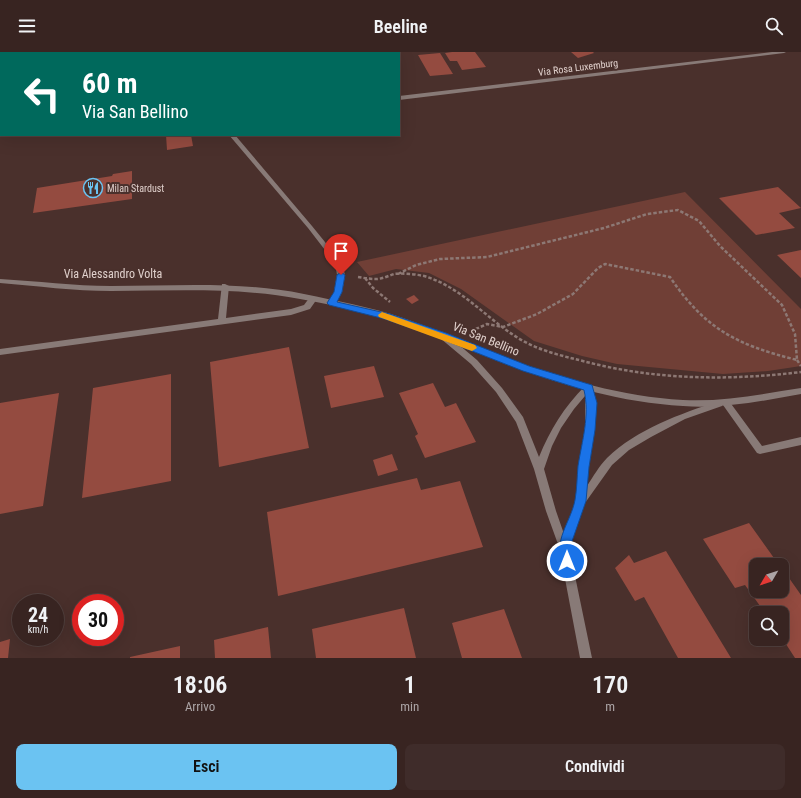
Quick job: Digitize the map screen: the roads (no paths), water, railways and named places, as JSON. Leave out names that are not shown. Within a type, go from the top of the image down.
[{"type":"street","name":"Via Rosa Luxemburg","points":[[400,98],[784,52]]},
{"type":"street","points":[[233,136],[310,227],[338,263],[341,275],[338,292],[332,303]]},
{"type":"street","name":"Via Alessandro Volta","points":[[0,281],[86,288],[225,286],[267,290],[387,316],[442,336]]},
{"type":"street","points":[[222,322],[225,286]]},
{"type":"street","points":[[0,352],[291,312],[307,307],[313,299]]},
{"type":"street","name":"Via San Bellino","points":[[442,336],[522,367],[588,388],[682,404],[722,404]]},
{"type":"street","name":"Via San Bellino","points":[[442,336],[474,362],[499,390],[520,420],[539,469],[551,511],[564,547],[586,658]]},
{"type":"street","points":[[539,469],[544,452],[558,423],[572,404],[588,388]]},
{"type":"street","name":"Via San Bellino","points":[[564,547],[580,501],[583,467],[590,430],[592,403],[588,388]]},
{"type":"street","name":"Via San Bellino","points":[[580,501],[609,462],[626,447],[682,417],[722,404],[801,391]]},
{"type":"street","points":[[722,404],[760,450],[801,441]]},
{"type":"place","name":"Milan Stardust","points":[[93,188]]}]
